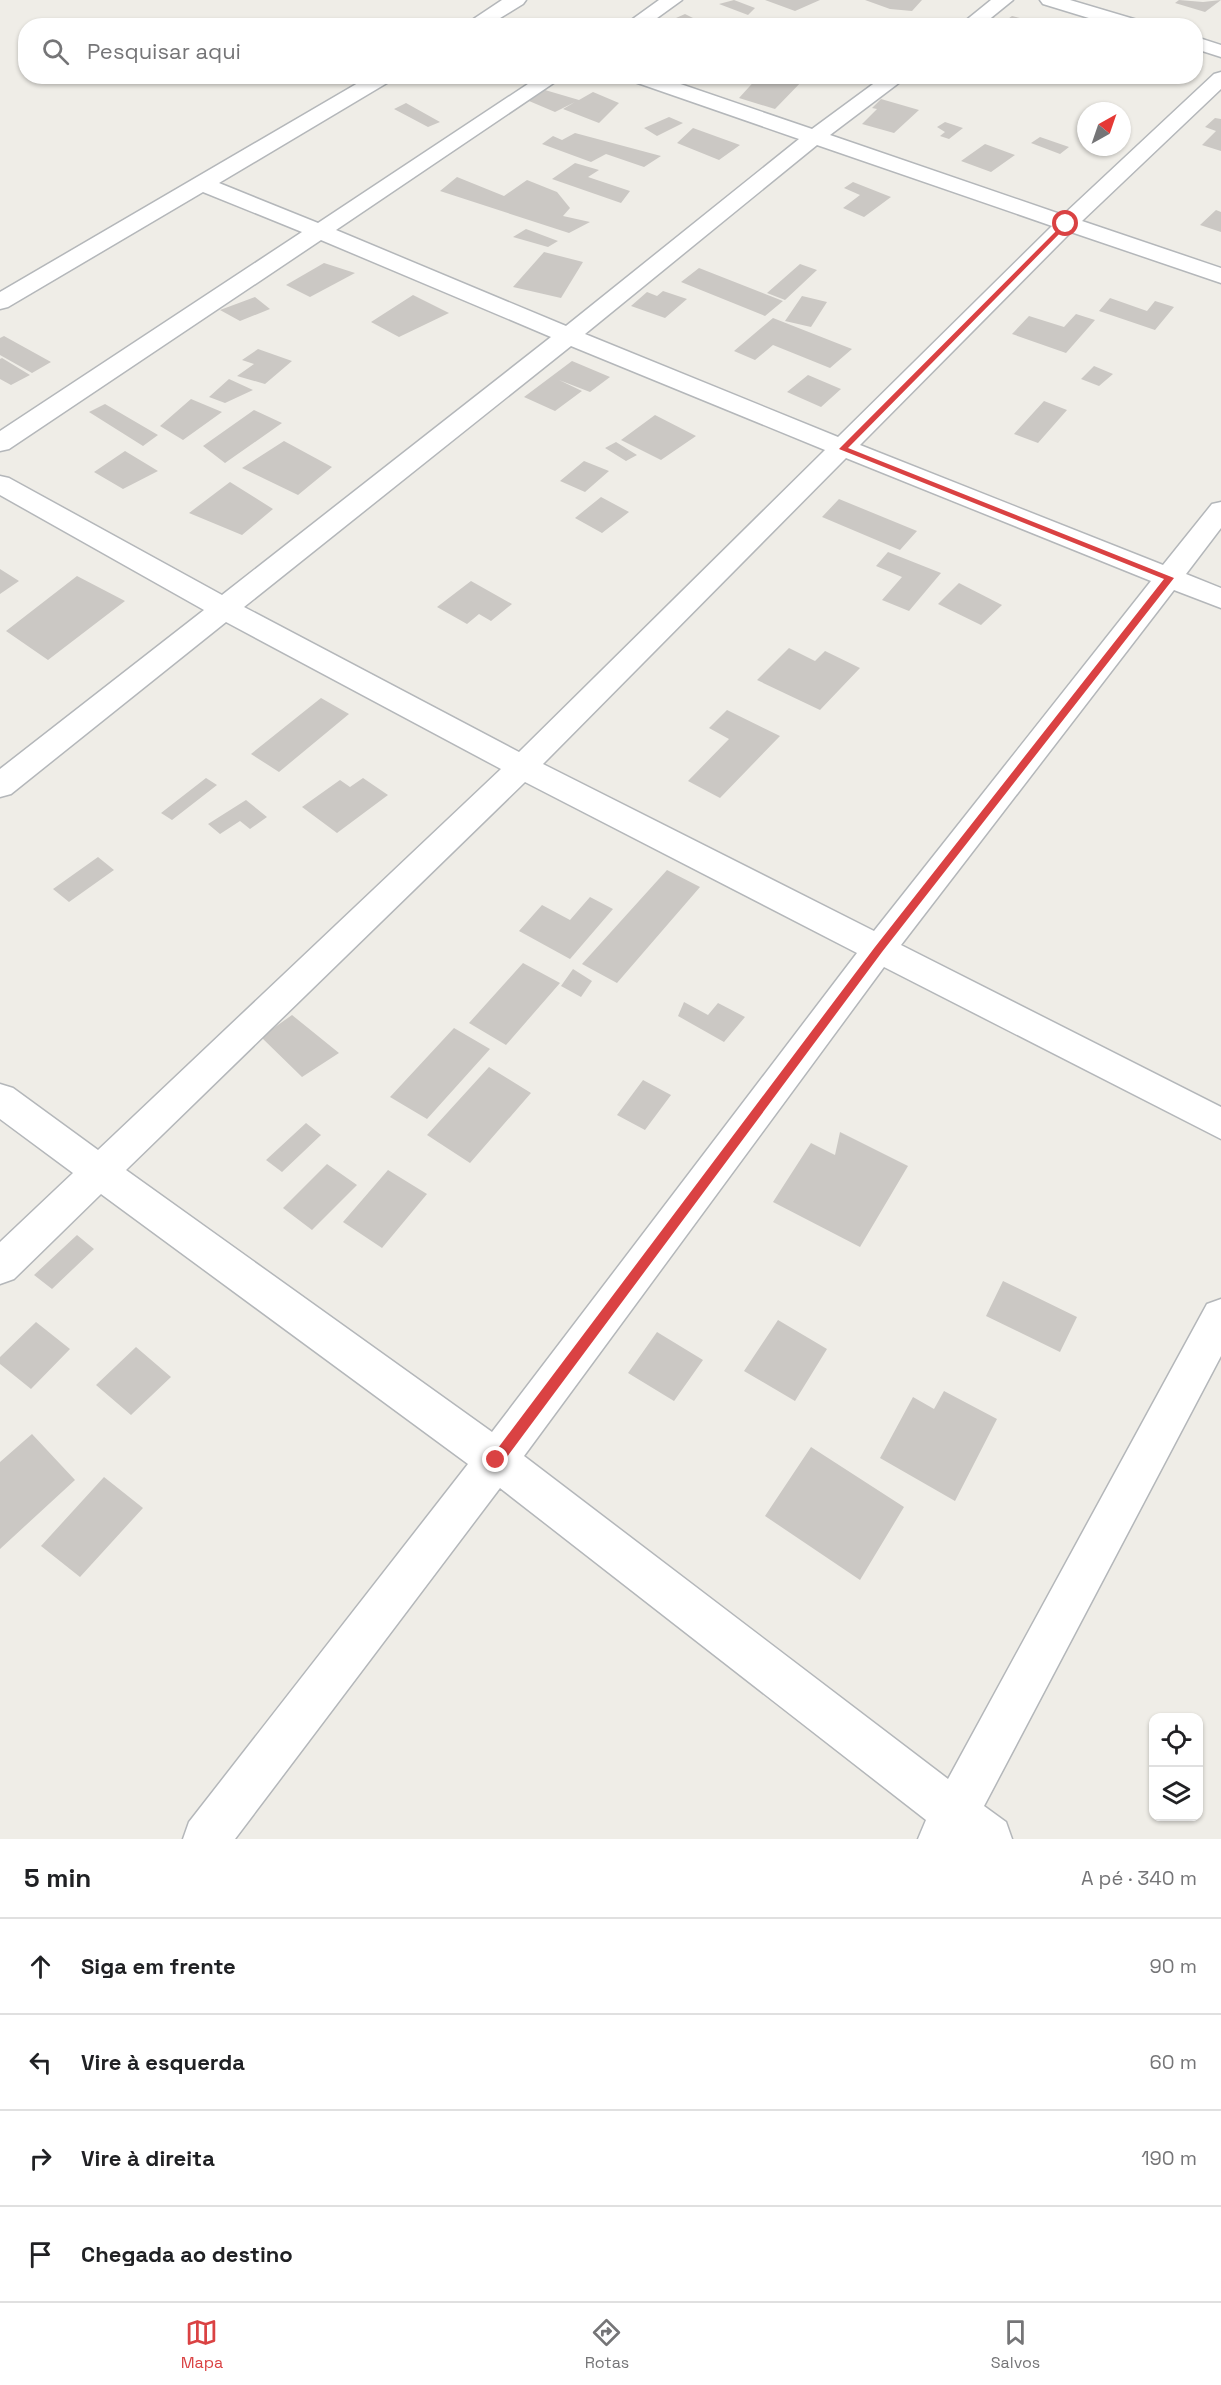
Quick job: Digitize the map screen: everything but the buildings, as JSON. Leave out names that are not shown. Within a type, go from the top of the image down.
[{"type":"street","points":[[487,18],[516,0]]},
{"type":"street","points":[[644,18],[672,0]]},
{"type":"street","points":[[979,18],[1003,0]]},
{"type":"street","points":[[1050,0],[1088,4],[1119,18]]},
{"type":"street","points":[[1203,45],[1221,51]]},
{"type":"street","points":[[0,1267],[522,767],[1066,224],[1221,78]]},
{"type":"street","points":[[0,302],[371,84]]},
{"type":"street","points":[[0,442],[542,84]]},
{"type":"street","points":[[659,84],[1221,276]]},
{"type":"street","points":[[0,786],[568,336],[813,138],[887,84]]},
{"type":"street","points":[[202,184],[843,449],[1221,599]]},
{"type":"street","points":[[0,484],[225,609],[522,767],[1221,1124]]},
{"type":"street","points":[[206,1839],[496,1460],[879,950],[1221,510]]},
{"type":"street","points":[[0,1100],[496,1460],[948,1826],[990,1839]]},
{"type":"street","points":[[948,1826],[1221,1317]]},
{"type":"route","points":[[496,1460],[879,950],[1170,578],[843,449],[1066,224]]}]
